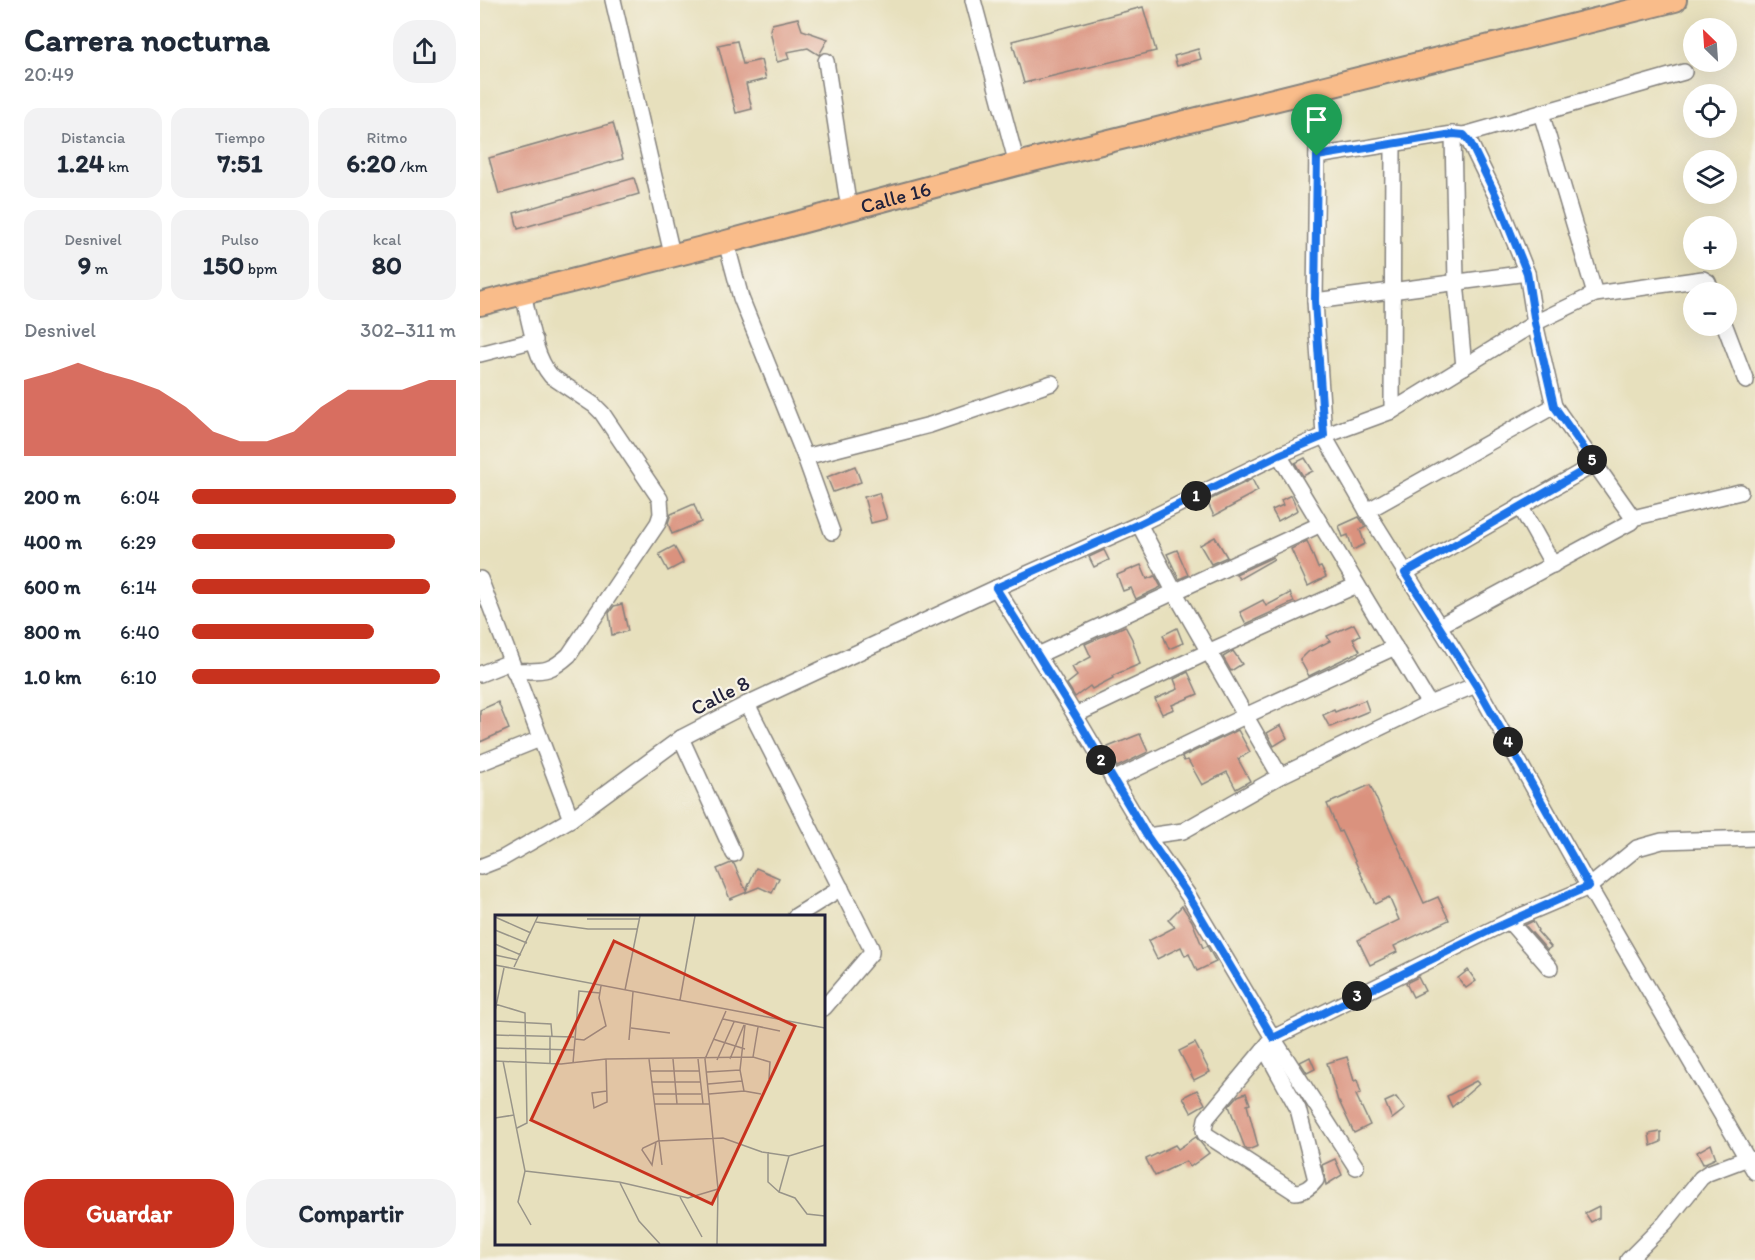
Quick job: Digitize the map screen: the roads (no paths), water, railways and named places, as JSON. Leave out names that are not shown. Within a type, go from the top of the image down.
[{"type":"highway","name":"Calle 16","points":[[480,304],[672,254],[728,252],[849,209],[1017,164],[1675,0]]},
{"type":"street","points":[[613,0],[672,254]]},
{"type":"street","points":[[973,0],[1017,164]]},
{"type":"street","points":[[825,62],[849,209]]},
{"type":"street","points":[[1317,152],[1458,134],[1684,72]]},
{"type":"street","points":[[1310,91],[1317,152],[1315,301],[1324,436],[1367,511],[1476,685],[1589,886],[1752,1165],[1708,1173],[1701,1178],[1665,1223],[1628,1260]]},
{"type":"street","points":[[1541,113],[1595,294]]},
{"type":"street","points":[[1458,134],[1470,142],[1496,196],[1527,273],[1535,323],[1554,406],[1633,518]]},
{"type":"street","points":[[1458,134],[1455,282],[1464,367]]},
{"type":"street","points":[[1392,411],[1393,144]]},
{"type":"street","points":[[728,252],[741,298],[805,456],[832,532]]},
{"type":"street","points":[[1315,301],[1527,273]]},
{"type":"street","name":"Calle 8","points":[[480,867],[503,858],[571,819],[681,738],[747,704],[1139,524],[1279,455],[1392,411],[1535,323],[1595,294],[1703,279],[1708,282]]},
{"type":"street","points":[[480,674],[512,666],[548,670],[556,667],[569,655],[658,524],[661,514],[660,499],[602,413],[551,376],[547,370],[534,336],[523,293]]},
{"type":"street","points":[[480,354],[534,336]]},
{"type":"street","points":[[1729,336],[1746,381]]},
{"type":"street","points":[[805,456],[930,425],[1052,383]]},
{"type":"street","points":[[1367,511],[1554,406]]},
{"type":"street","points":[[1279,455],[1319,525],[1429,704]]},
{"type":"street","points":[[1405,573],[1595,464]]},
{"type":"street","points":[[1438,626],[1631,522],[1633,518],[1740,492]]},
{"type":"street","points":[[1520,506],[1552,565]]},
{"type":"street","points":[[1139,524],[1208,652],[1280,776]]},
{"type":"street","points":[[1038,655],[1319,525]]},
{"type":"street","points":[[480,579],[571,819]]},
{"type":"street","points":[[1075,715],[1357,585]]},
{"type":"street","points":[[996,588],[1147,836],[1188,895],[1269,1044],[1298,1109],[1316,1180],[1312,1186],[1295,1192],[1205,1134],[1204,1130],[1206,1119],[1269,1044],[1509,921],[1589,886],[1637,848],[1662,841],[1755,838]]},
{"type":"street","points":[[1113,780],[1395,647]]},
{"type":"street","points":[[1147,836],[1183,831],[1280,776],[1429,704],[1476,685]]},
{"type":"street","points":[[747,704],[868,940],[871,953],[825,1007]]},
{"type":"street","points":[[681,738],[734,854]]},
{"type":"street","points":[[480,763],[540,739]]},
{"type":"street","points":[[798,915],[841,888]]},
{"type":"street","points":[[1509,921],[1550,968]]},
{"type":"street","points":[[1269,1044],[1356,1167]]}]
